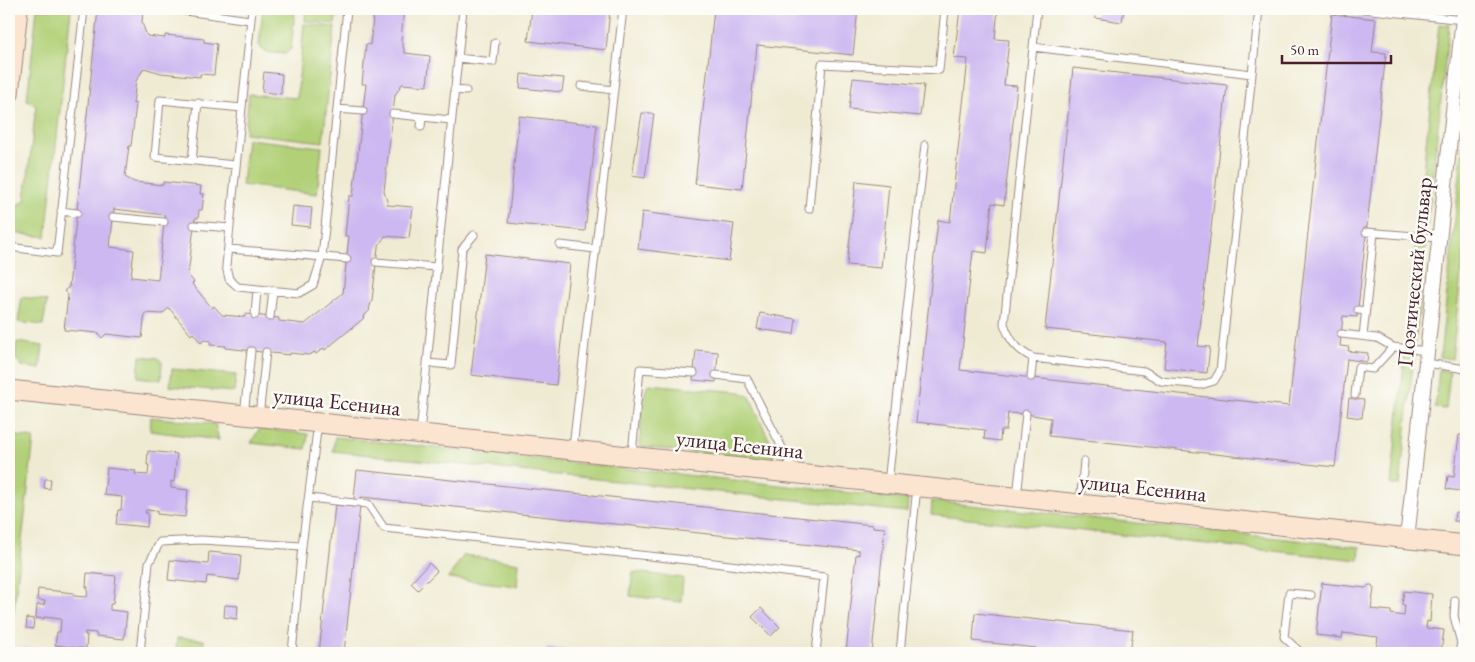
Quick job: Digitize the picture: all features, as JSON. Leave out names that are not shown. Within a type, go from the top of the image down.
[{"type":"street","points":[[9,94],[18,9]]},
{"type":"street","name":"Поэтический бульвар","points":[[1407,539],[1464,22]]},
{"type":"street","name":"улица Есенина","points":[[9,390],[1466,545]]},
{"type":"lane","points":[[9,247],[57,253],[84,9]]},
{"type":"lane","points":[[170,9],[209,12],[250,20]]},
{"type":"lane","points":[[252,9],[226,266],[228,279],[238,287],[299,293],[313,285],[322,257],[348,9]]},
{"type":"lane","points":[[420,434],[463,9]]},
{"type":"lane","points":[[573,450],[624,9]]},
{"type":"lane","points":[[809,209],[822,64],[939,70],[945,9]]},
{"type":"lane","points":[[1037,9],[1004,324],[1010,338],[1020,351],[1033,358],[1144,371],[1162,381],[1201,385],[1214,381],[1220,371],[1259,9]]},
{"type":"lane","points":[[1363,9],[1464,22]]},
{"type":"lane","points":[[458,58],[493,62],[495,43]]},
{"type":"lane","points":[[1033,47],[1252,74]]},
{"type":"lane","points":[[581,86],[614,90]]},
{"type":"lane","points":[[454,90],[466,91]]},
{"type":"lane","points":[[235,165],[155,157],[160,100],[242,108]]},
{"type":"lane","points":[[192,161],[198,103]]},
{"type":"lane","points":[[337,109],[363,111]]},
{"type":"lane","points":[[393,114],[451,120]]},
{"type":"lane","points":[[421,128],[422,118]]},
{"type":"lane","points":[[888,484],[925,145]]},
{"type":"lane","points":[[61,211],[77,213]]},
{"type":"lane","points":[[113,216],[164,222]]},
{"type":"lane","points":[[194,225],[230,228]]},
{"type":"lane","points":[[1362,336],[1362,311],[1370,232],[1439,238]]},
{"type":"lane","points":[[427,363],[451,365],[462,249],[474,235]]},
{"type":"lane","points":[[560,245],[596,249]]},
{"type":"lane","points":[[229,249],[347,259]]},
{"type":"lane","points":[[376,262],[436,267]]},
{"type":"lane","points":[[254,315],[257,289]]},
{"type":"lane","points":[[270,317],[273,290]]},
{"type":"lane","points":[[1341,334],[1377,338],[1392,347],[1466,369]]},
{"type":"lane","points":[[1355,394],[1358,367],[1373,369],[1392,347]]},
{"type":"lane","points":[[251,351],[252,416]]},
{"type":"lane","points":[[252,416],[266,352]]},
{"type":"lane","points":[[1030,377],[1033,358]]},
{"type":"lane","points":[[632,456],[640,369],[694,373]]},
{"type":"lane","points":[[716,376],[747,378],[795,474]]},
{"type":"lane","points":[[1017,497],[1026,414]]},
{"type":"lane","points":[[292,653],[302,546],[318,423]]},
{"type":"lane","points":[[1080,504],[1084,461]]},
{"type":"lane","points":[[900,653],[917,487]]},
{"type":"lane","points":[[309,498],[368,504],[384,528],[706,562],[824,577],[816,653]]},
{"type":"lane","points":[[140,653],[149,563],[160,542],[201,540],[302,546]]},
{"type":"lane","points":[[1300,653],[1284,637],[1289,593],[1311,595]]},
{"type":"lane","points":[[1456,600],[1454,616],[1464,644],[1459,653]]},
{"type":"green space","points":[[37,9],[71,9],[46,237],[12,233],[15,206],[25,201],[36,106],[27,100]]},
{"type":"green space","points":[[263,9],[295,9],[291,49],[285,54],[264,52],[259,45]]},
{"type":"green space","points":[[306,9],[337,9],[335,24],[305,21]]},
{"type":"green space","points":[[304,24],[335,27],[323,142],[245,133],[249,94],[297,98]]},
{"type":"green space","points":[[1439,24],[1449,25],[1427,228],[1417,227]]},
{"type":"green space","points":[[1466,117],[1466,228],[1452,359],[1440,357]]},
{"type":"green space","points":[[247,139],[322,147],[317,194],[242,185]]},
{"type":"green space","points":[[1416,240],[1426,241],[1415,343],[1406,340]]},
{"type":"green space","points":[[22,297],[47,301],[43,325],[18,322]]},
{"type":"green space","points":[[17,342],[43,346],[40,369],[22,366],[15,358]]},
{"type":"green space","points":[[1405,354],[1414,355],[1400,485],[1391,485]]},
{"type":"green space","points":[[140,356],[158,358],[162,362],[161,380],[138,377]]},
{"type":"green space","points":[[172,369],[236,375],[234,392],[170,386]]},
{"type":"green space","points":[[1439,370],[1450,372],[1446,409],[1435,408]]},
{"type":"green space","points":[[648,384],[740,392],[750,397],[774,451],[773,460],[640,447],[641,405]]},
{"type":"green space","points":[[151,417],[215,424],[219,440],[150,431]]},
{"type":"green space","points":[[259,429],[308,434],[306,449],[251,443]]},
{"type":"green space","points":[[9,435],[34,438],[13,617],[9,616]]},
{"type":"green space","points":[[335,437],[908,499],[907,512],[333,451]]},
{"type":"green space","points":[[932,501],[1360,547],[1359,560],[931,515]]},
{"type":"green space","points":[[464,555],[519,563],[517,586],[448,578]]},
{"type":"green space","points":[[633,572],[683,578],[681,602],[630,596]]},
{"type":"green space","points":[[177,638],[204,640],[203,653],[176,653]]},
{"type":"building","points":[[98,9],[143,9],[142,23],[147,36],[165,38],[165,35],[204,39],[204,42],[217,44],[214,75],[200,74],[200,77],[161,73],[144,68],[136,81],[133,104],[136,104],[125,177],[134,182],[163,185],[163,182],[201,186],[200,194],[204,194],[202,210],[199,210],[198,218],[195,218],[188,275],[194,282],[192,284],[212,308],[214,306],[222,315],[245,317],[245,314],[279,318],[279,321],[305,324],[343,293],[349,236],[345,236],[349,196],[353,196],[366,84],[362,84],[366,44],[370,45],[374,9],[404,9],[401,40],[405,53],[430,56],[427,86],[402,84],[395,95],[384,191],[388,205],[413,207],[409,238],[385,236],[378,247],[372,300],[370,310],[364,318],[325,350],[324,348],[316,354],[315,352],[308,355],[290,353],[290,355],[225,348],[226,346],[210,345],[211,341],[204,340],[201,343],[193,333],[191,335],[169,308],[162,314],[145,313],[142,338],[106,334],[102,338],[98,333],[64,330],[68,295],[64,291],[69,287]],"holes":[[[114,209],[165,215],[158,280],[131,277],[134,250],[110,247]]]},
{"type":"building","points":[[532,9],[610,9],[606,50],[528,41]]},
{"type":"building","points":[[714,9],[858,9],[853,55],[757,45],[742,189],[695,184]]},
{"type":"building","points":[[907,9],[907,13],[882,10]]},
{"type":"building","points":[[960,9],[998,9],[995,39],[1009,40],[1004,85],[1017,86],[1004,205],[992,203],[987,253],[973,251],[960,370],[1289,406],[1332,14],[1376,19],[1372,52],[1386,53],[1357,317],[1343,316],[1340,346],[1349,347],[1348,351],[1368,353],[1367,362],[1347,359],[1335,467],[1049,436],[1051,418],[1026,414],[1008,413],[1006,430],[1001,430],[1000,441],[984,439],[985,430],[916,422],[938,220],[950,222],[968,59],[954,58]]},
{"type":"building","points":[[1096,9],[1124,9],[1122,22],[1095,18]]},
{"type":"building","points":[[1073,68],[1227,85],[1198,346],[1210,347],[1207,373],[1164,368],[1167,342],[1045,329]]},
{"type":"building","points":[[264,72],[282,74],[281,94],[262,92]]},
{"type":"building","points":[[521,74],[564,78],[562,92],[520,88]]},
{"type":"building","points":[[853,78],[924,85],[920,116],[849,109]]},
{"type":"building","points":[[642,113],[654,114],[645,178],[632,176]]},
{"type":"building","points":[[519,116],[597,125],[585,231],[508,223]]},
{"type":"building","points":[[856,181],[889,185],[881,268],[847,265]]},
{"type":"building","points":[[293,206],[312,208],[310,227],[291,225]]},
{"type":"building","points":[[642,212],[734,224],[729,261],[638,249]]},
{"type":"building","points":[[485,254],[570,264],[556,385],[471,375]]},
{"type":"building","points":[[760,313],[796,319],[794,334],[757,329]]},
{"type":"building","points":[[696,350],[718,352],[716,382],[693,380]]},
{"type":"building","points":[[1349,398],[1364,400],[1362,418],[1347,416]]},
{"type":"building","points":[[1459,435],[1466,436],[1466,492],[1446,489],[1448,476],[1454,477]]},
{"type":"building","points":[[148,451],[177,454],[174,482],[171,481],[171,488],[188,490],[185,517],[157,514],[157,511],[146,510],[145,513],[148,513],[147,527],[116,524],[118,510],[121,510],[122,497],[104,495],[107,468],[136,471],[135,474],[148,475]]},
{"type":"building","points":[[357,470],[873,525],[873,527],[885,528],[872,653],[846,653],[856,554],[859,555],[859,550],[361,497],[344,653],[319,653],[335,505],[353,507]]},
{"type":"building","points":[[45,479],[51,479],[50,489],[44,488]]},
{"type":"building","points":[[1455,512],[1466,513],[1466,522],[1454,521]]},
{"type":"building","points":[[209,552],[241,555],[239,580],[207,576],[206,584],[168,580],[170,560],[208,564]]},
{"type":"building","points":[[429,563],[437,571],[418,590],[411,583]]},
{"type":"building","points":[[87,573],[116,576],[113,604],[110,604],[110,610],[127,612],[124,639],[96,636],[96,633],[85,632],[85,635],[87,635],[86,649],[55,645],[57,632],[60,632],[61,619],[36,618],[37,605],[44,605],[45,601],[37,600],[38,589],[74,593],[74,596],[87,597]]},
{"type":"building","points":[[1322,583],[1366,588],[1372,585],[1374,589],[1371,609],[1391,611],[1391,614],[1404,616],[1405,605],[1402,605],[1404,591],[1432,594],[1430,622],[1427,621],[1426,628],[1444,630],[1441,653],[1412,653],[1413,651],[1401,650],[1401,653],[1373,653],[1373,650],[1376,650],[1378,637],[1343,633],[1342,638],[1316,635]]},
{"type":"building","points":[[225,605],[238,606],[237,619],[224,617]]},
{"type":"building","points":[[761,608],[780,627],[771,636],[752,617]]},
{"type":"building","points":[[975,613],[1133,630],[1130,653],[1064,651],[1063,653],[1036,653],[1036,648],[973,641]]},
{"type":"building","points":[[27,618],[34,619],[33,629],[26,628]]},
{"type":"building","points":[[23,648],[33,649],[33,653],[23,653]]},
{"type":"building","points":[[547,648],[587,652],[587,653],[546,653]]}]
